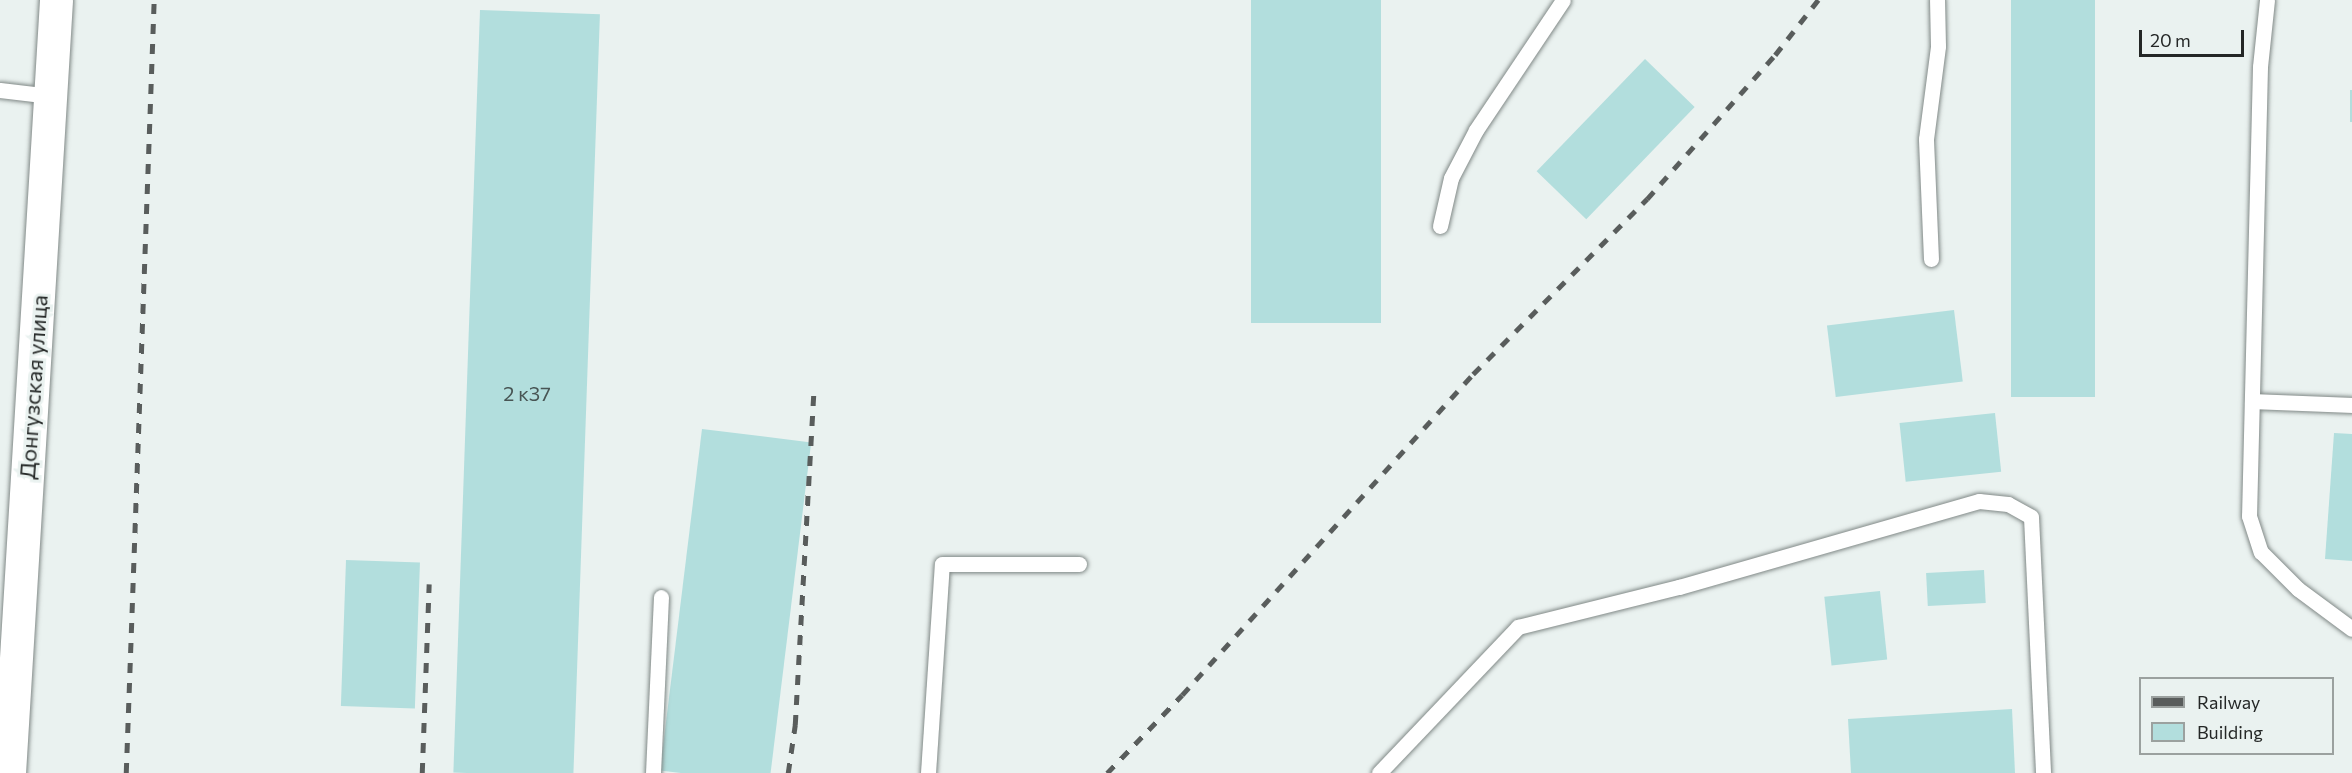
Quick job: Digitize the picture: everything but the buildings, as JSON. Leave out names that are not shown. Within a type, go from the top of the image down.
[{"type":"highway","name":"Донгузская улица","points":[[9,773],[56,0]]},
{"type":"lane","points":[[1440,226],[1451,178],[1476,130],[1563,0]]},
{"type":"lane","points":[[1931,259],[1926,139],[1938,46],[1937,0]]},
{"type":"lane","points":[[2267,0],[2260,67],[2249,516],[2261,552],[2298,589],[2352,629]]},
{"type":"lane","points":[[0,90],[51,96]]},
{"type":"lane","points":[[2252,401],[2352,405]]},
{"type":"lane","points":[[1379,773],[1518,627],[1679,587],[1979,501],[2008,504],[2031,517],[2043,773]]},
{"type":"lane","points":[[928,773],[942,564],[1079,564]]},
{"type":"lane","points":[[653,773],[661,597]]},
{"type":"railway","points":[[126,773],[154,0]]},
{"type":"railway","points":[[1107,773],[1182,695],[1473,374],[1647,199],[1775,55],[1818,0]]},
{"type":"railway","points":[[788,773],[795,725],[814,389]]},
{"type":"railway","points":[[422,773],[429,584]]}]
